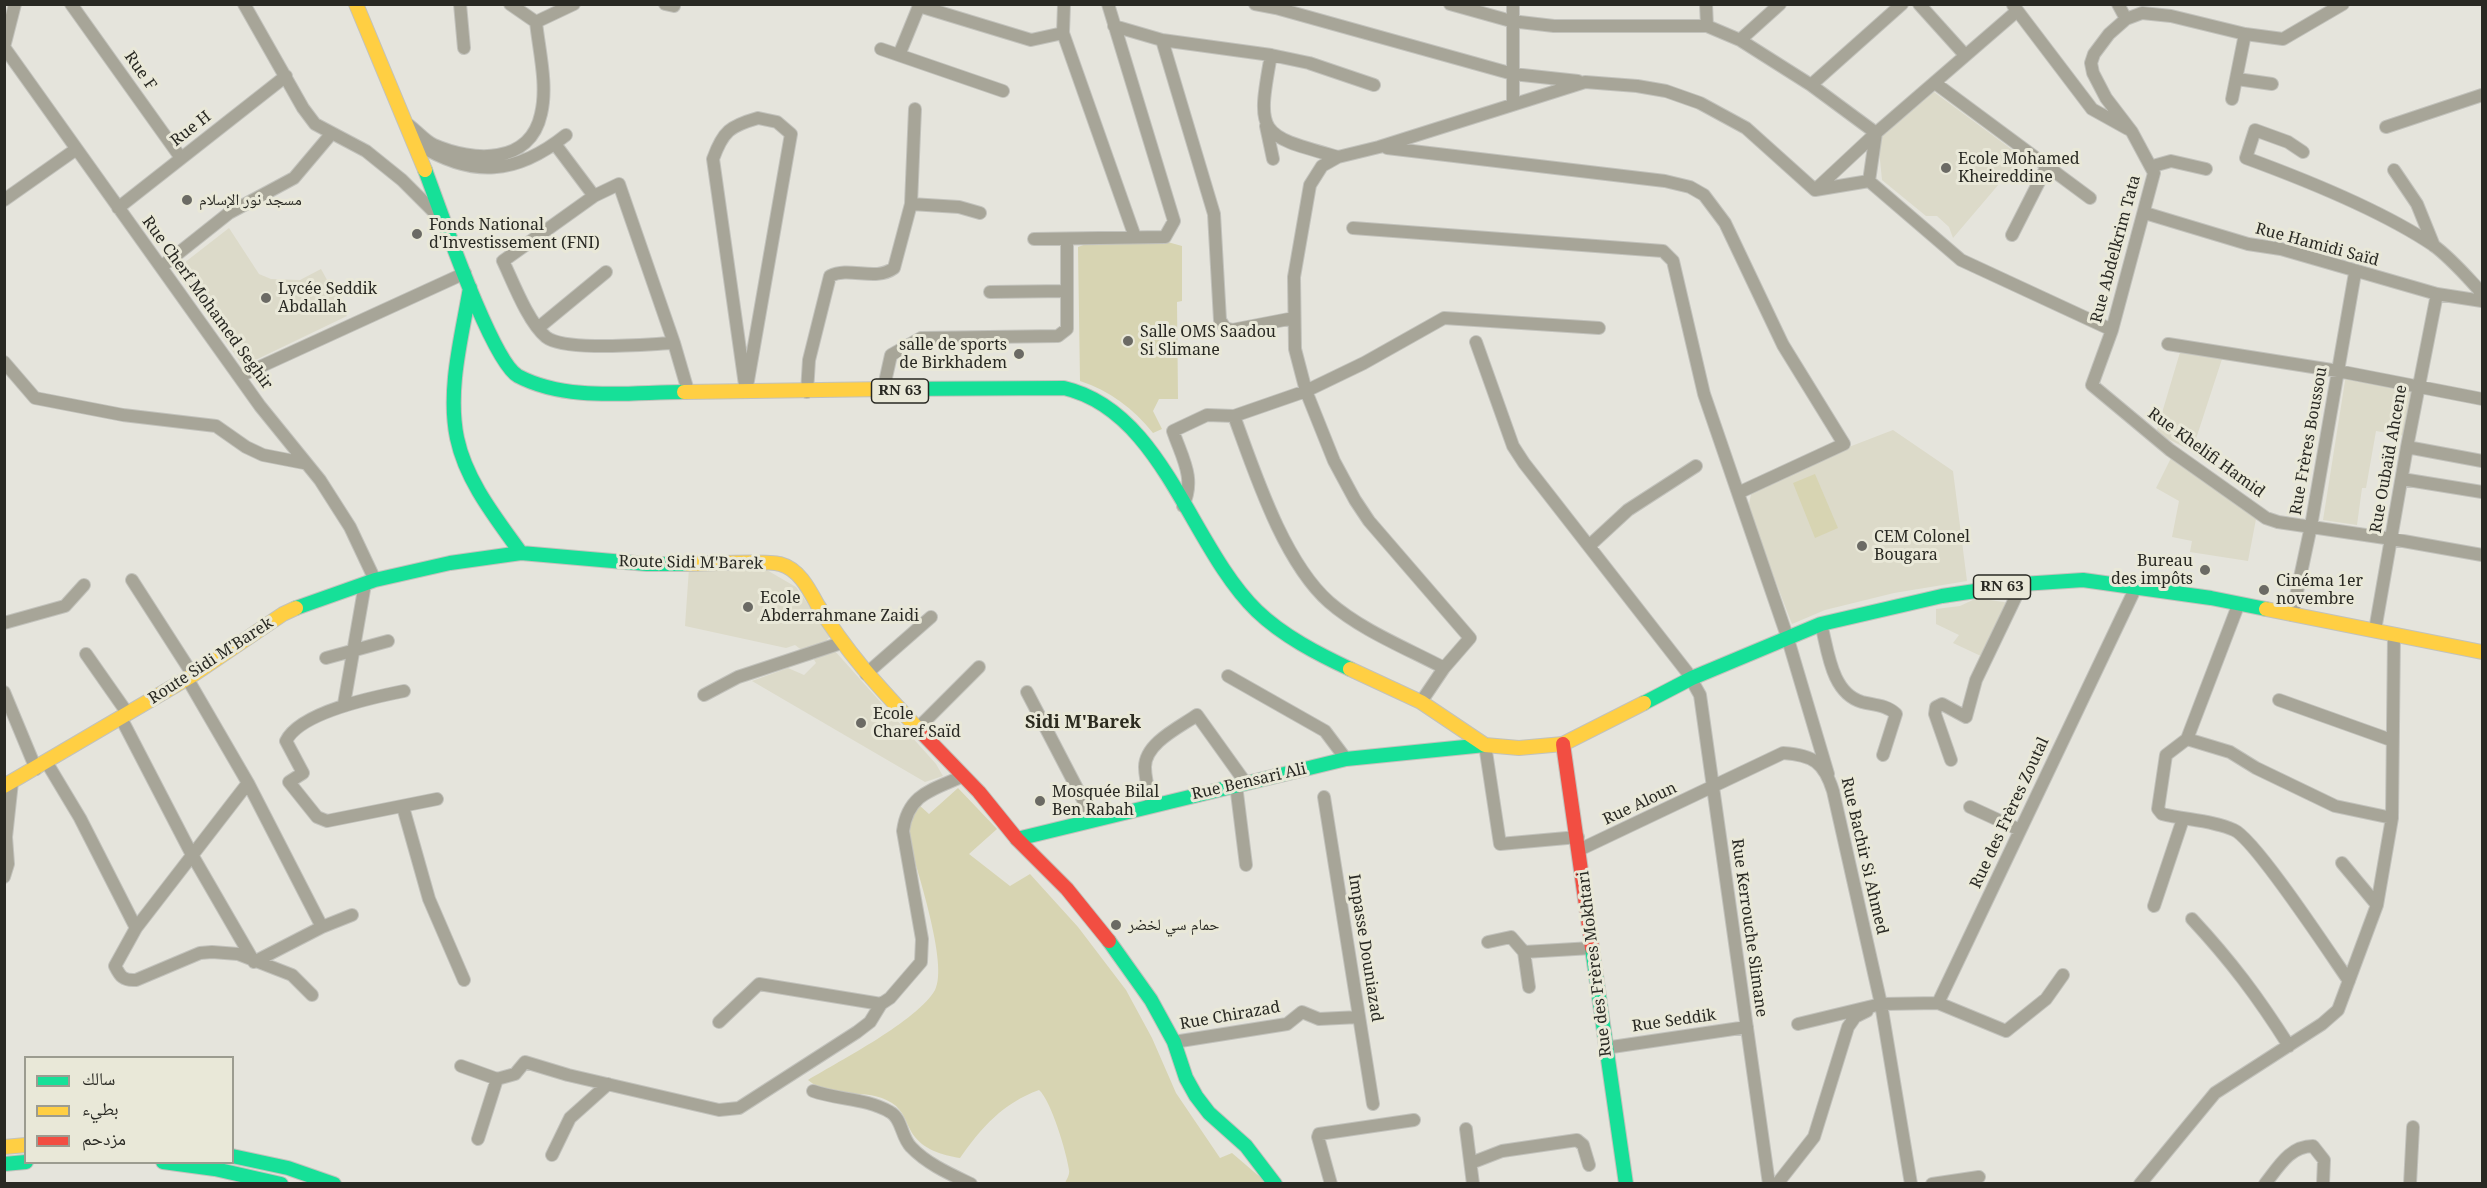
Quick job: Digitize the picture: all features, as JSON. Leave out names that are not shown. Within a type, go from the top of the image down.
[{"type":"main road","name":"RN 63","points":[[356,4],[414,142],[494,344],[516,375],[549,388],[586,393],[1064,388],[1085,393],[1117,416],[1147,445],[1183,506],[1229,576],[1256,610],[1281,631],[1339,664],[1420,702],[1485,745],[1544,747],[1563,744],[1692,678],[1787,636],[1821,624],[1942,596],[2022,584],[2083,580],[2136,586],[2239,603],[2482,652]]},
{"type":"main road","points":[[470,288],[458,372],[456,436],[482,496],[520,553]]},
{"type":"main road","name":"Route Sidi M'Barek","points":[[8,784],[190,677],[283,614],[301,605],[370,582],[450,563],[520,553],[647,564],[780,564],[796,573],[807,586],[841,643],[866,674],[963,776],[1017,839],[1067,889],[1104,933],[1146,992],[1174,1042],[1186,1078],[1196,1096],[1209,1113],[1246,1146],[1275,1184]]},
{"type":"main road","name":"Rue des Frères Mokhtari","points":[[1563,744],[1579,843],[1605,1048],[1626,1184]]},
{"type":"main road","name":"Rue Bensari Ali","points":[[1017,839],[1346,759],[1485,745]]},
{"type":"main road","points":[[4,1147],[24,1145]]},
{"type":"main road","points":[[234,1156],[288,1168],[334,1184]]},
{"type":"main road","points":[[4,1164],[24,1162]]},
{"type":"main road","points":[[178,1164],[215,1169],[281,1184]]},
{"type":"street","points":[[4,47],[15,4]]},
{"type":"street","name":"Rue F","points":[[71,4],[181,158]]},
{"type":"street","points":[[244,4],[303,108],[315,124],[366,151],[402,180],[446,224]]},
{"type":"street","points":[[460,4],[465,48]]},
{"type":"street","points":[[405,121],[432,144],[478,158],[501,156],[520,148],[534,134],[541,116],[544,98],[536,22],[510,4]]},
{"type":"street","points":[[536,22],[574,4]]},
{"type":"street","points":[[1064,4],[1063,33],[1135,237]]},
{"type":"street","points":[[1034,239],[1165,237],[1174,222],[1108,4]]},
{"type":"street","points":[[1255,4],[1513,74],[1666,91],[1700,104],[1746,128],[1815,190]]},
{"type":"street","points":[[1450,4],[1511,21],[1554,26],[1707,26],[1740,40],[1811,85],[1876,133]]},
{"type":"street","points":[[1513,4],[1511,21],[1513,104]]},
{"type":"street","points":[[1706,4],[1707,26]]},
{"type":"street","points":[[1740,40],[1780,4]]},
{"type":"street","points":[[1811,85],[1902,4]]},
{"type":"street","points":[[1919,4],[1965,55]]},
{"type":"street","points":[[2118,4],[2126,19],[2142,14],[2171,16],[2245,34],[2283,39],[2343,4]]},
{"type":"street","points":[[899,55],[919,6],[1031,40],[1063,33]]},
{"type":"street","points":[[1815,190],[2015,8],[2092,109],[2132,132]]},
{"type":"street","name":"Rue Abdelkrim Tata","points":[[2092,385],[2112,330],[2154,173],[2153,166],[2132,132],[2102,92],[2091,63],[2100,43],[2126,19]]},
{"type":"street","points":[[1114,26],[1162,40],[1271,54],[1309,63],[1374,85]]},
{"type":"street","points":[[2232,99],[2245,34]]},
{"type":"street","points":[[1162,40],[1214,214],[1220,320],[1225,328],[1232,330],[1294,318]]},
{"type":"street","name":"Rue Cherf Mohamed Seghir","points":[[4,47],[75,150],[304,463],[320,480],[350,527],[370,582]]},
{"type":"street","points":[[881,49],[1003,91]]},
{"type":"street","points":[[1271,54],[1263,101],[1273,159]]},
{"type":"street","name":"Rue H","points":[[118,208],[286,76]]},
{"type":"street","points":[[2237,79],[2272,84]]},
{"type":"street","points":[[1420,702],[1444,668],[1470,638],[1369,521],[1355,500],[1334,461],[1306,391],[1295,349],[1294,277],[1310,185],[1322,166],[1338,157],[1379,147],[1585,82]]},
{"type":"street","points":[[1935,83],[2046,168],[2090,198]]},
{"type":"street","points":[[2386,127],[2482,95]]},
{"type":"street","points":[[807,392],[809,360],[830,276],[837,273],[880,274],[894,268],[911,204],[915,109]]},
{"type":"street","points":[[758,118],[777,122],[791,134],[746,392],[713,159],[720,139],[735,124],[758,118]]},
{"type":"street","points":[[1266,126],[1279,139],[1338,157]]},
{"type":"street","points":[[2303,152],[2288,142],[2255,130],[2246,158],[2286,173],[2379,215],[2434,246],[2482,293]]},
{"type":"street","points":[[161,267],[229,213],[294,178],[332,133]]},
{"type":"street","points":[[1869,181],[1876,133]]},
{"type":"street","points":[[414,142],[444,160],[468,168],[492,168],[518,163],[555,144],[566,135]]},
{"type":"street","points":[[555,144],[594,196]]},
{"type":"street","points":[[1379,147],[1665,181],[1690,187],[1704,195],[1725,222],[1783,345],[1844,444],[1738,493]]},
{"type":"street","points":[[4,200],[75,150]]},
{"type":"street","points":[[2153,166],[2171,161],[2206,169]]},
{"type":"street","points":[[2012,234],[2046,168]]},
{"type":"street","points":[[2394,170],[2417,204],[2434,246]]},
{"type":"street","points":[[1815,190],[1869,181]]},
{"type":"street","points":[[1869,181],[1961,260],[2112,330]]},
{"type":"street","points":[[674,343],[564,346],[547,338],[538,328],[503,261],[594,196],[619,184],[674,343],[688,391]]},
{"type":"street","points":[[911,204],[959,207],[980,213]]},
{"type":"street","name":"Rue Hamidi Saïd","points":[[2145,213],[2248,244],[2281,249],[2355,273],[2437,294],[2482,301]]},
{"type":"street","points":[[1353,228],[1663,251],[1673,261],[1704,394],[1787,636],[1828,774]]},
{"type":"street","points":[[883,391],[891,355],[921,338],[1058,336],[1064,334],[1067,329],[1067,239]]},
{"type":"street","points":[[538,328],[606,272]]},
{"type":"street","points":[[240,376],[465,273]]},
{"type":"street","name":"Rue Frères Boussou","points":[[2292,615],[2311,526],[2355,273]]},
{"type":"street","points":[[990,292],[1066,291]]},
{"type":"street","name":"Rue Oubaïd Ahcene","points":[[2375,630],[2437,294]]},
{"type":"street","points":[[1183,506],[1189,492],[1189,478],[1173,430],[1208,414],[1234,416],[1306,391],[1364,363],[1444,318],[1599,327]]},
{"type":"street","name":"Rue Kerrouche Slimane","points":[[1476,342],[1513,446],[1692,678],[1700,695],[1769,1184]]},
{"type":"street","points":[[2168,344],[2338,371],[2482,399]]},
{"type":"street","points":[[4,362],[30,395],[35,398],[123,415],[216,426],[246,447],[263,455],[304,463]]},
{"type":"street","name":"Rue Khelifi Hamid","points":[[2092,385],[2170,450],[2266,518],[2278,522],[2392,538],[2482,555]]},
{"type":"street","points":[[1234,416],[1257,477],[1290,551],[1328,601],[1357,622],[1444,668]]},
{"type":"street","points":[[2407,447],[2482,461]]},
{"type":"street","points":[[1589,546],[1628,510],[1696,466]]},
{"type":"street","points":[[2402,479],[2482,492]]},
{"type":"street","points":[[132,580],[190,677],[322,927]]},
{"type":"street","points":[[344,704],[370,582]]},
{"type":"street","points":[[1951,760],[1935,714],[1936,707],[1942,704],[1966,717],[1976,680],[2022,584]]},
{"type":"street","points":[[4,623],[65,606],[84,585]]},
{"type":"street","name":"Rue des Frères Zoutal","points":[[1938,1003],[2136,586]]},
{"type":"street","points":[[2239,603],[2187,739],[2166,755],[2158,809],[2162,814],[2215,824],[2237,831],[2258,853],[2349,981]]},
{"type":"street","points":[[866,674],[931,617]]},
{"type":"street","points":[[1821,624],[1839,687],[1858,701],[1891,709],[1896,714],[1883,755]]},
{"type":"street","points":[[2140,1184],[2215,1093],[2289,1046],[2338,1010],[2376,905],[2392,818],[2391,740],[2394,634]]},
{"type":"street","points":[[326,658],[388,641]]},
{"type":"street","points":[[704,695],[738,677],[841,643]]},
{"type":"street","points":[[86,654],[124,716],[192,852],[254,962]]},
{"type":"street","points":[[917,729],[979,667]]},
{"type":"street","points":[[1228,676],[1325,731],[1346,759]]},
{"type":"street","points":[[404,691],[344,704],[295,729],[289,736],[288,747],[303,772],[289,782],[322,820],[404,807],[437,799]]},
{"type":"street","points":[[4,692],[41,766],[80,818],[136,928]]},
{"type":"street","points":[[1027,692],[1093,819]]},
{"type":"street","points":[[2279,700],[2391,740]]},
{"type":"street","points":[[1152,805],[1145,767],[1147,756],[1153,746],[1197,715],[1241,784],[1246,865]]},
{"type":"street","points":[[2187,739],[2230,752],[2256,768],[2335,806],[2392,818]]},
{"type":"street","name":"Rue Aloun","points":[[1485,745],[1500,844],[1579,843],[1713,788]]},
{"type":"street","name":"Rue Bachir Si Ahmed","points":[[1713,788],[1783,753],[1801,754],[1816,760],[1828,774],[1881,1004],[1911,1184]]},
{"type":"street","points":[[461,1066],[497,1079],[515,1074],[525,1062],[705,1109],[739,1108],[870,1022],[881,1004],[890,998],[921,962],[922,939],[903,831],[905,816],[917,798],[963,776]]},
{"type":"street","points":[[248,783],[192,852],[136,928],[115,966],[120,976],[127,981],[136,980],[200,953],[212,951],[238,954],[292,975],[312,995]]},
{"type":"street","points":[[4,877],[8,864],[5,838],[8,784]]},
{"type":"street","name":"Impasse Douniazad","points":[[1324,797],[1373,1104]]},
{"type":"street","points":[[404,807],[429,899],[464,980]]},
{"type":"street","points":[[1970,807],[2020,830]]},
{"type":"street","points":[[2154,906],[2183,819]]},
{"type":"street","points":[[2342,863],[2376,905]]},
{"type":"street","points":[[254,962],[322,927],[352,915]]},
{"type":"street","points":[[2192,920],[2228,958],[2256,994],[2289,1046]]},
{"type":"street","points":[[1488,942],[1511,937],[1524,952],[1528,987]]},
{"type":"street","points":[[1524,952],[1592,948]]},
{"type":"street","points":[[1798,1024],[1881,1004],[1938,1003],[2006,1031],[2046,999],[2063,975]]},
{"type":"street","points":[[719,1022],[759,984],[881,1004]]},
{"type":"street","points":[[1777,1184],[1814,1137],[1848,1027],[1855,1017],[1881,1004]]},
{"type":"street","name":"Rue Chirazad","points":[[1174,1042],[1287,1024],[1302,1012],[1319,1019],[1359,1017]]},
{"type":"street","name":"Rue Seddik","points":[[1605,1048],[1747,1027]]},
{"type":"street","points":[[478,1139],[497,1079]]},
{"type":"street","points":[[552,1155],[570,1118],[608,1084]]},
{"type":"street","points":[[813,1091],[842,1100],[858,1100],[891,1112],[898,1120],[902,1136],[912,1148],[945,1171],[971,1184]]},
{"type":"street","points":[[1331,1184],[1319,1134],[1414,1120]]},
{"type":"street","points":[[2410,1184],[2412,1127]]},
{"type":"street","points":[[1466,1129],[1473,1184]]},
{"type":"street","points":[[1471,1163],[1502,1151],[1577,1140],[1583,1145],[1589,1165]]},
{"type":"street","points":[[2265,1184],[2287,1155],[2300,1146],[2313,1146],[2324,1160],[2323,1184]]},
{"type":"street","points":[[1932,1184],[1979,1177]]},
{"type":"shaded area","name":"Ecole Mohamed Kheireddine","points":[[1934,92],[2022,157],[1953,238],[1949,227],[1937,216],[1926,216],[1882,180],[1878,140]]},
{"type":"shaded area","name":"Lycée Seddik Abdallah","points":[[229,228],[259,274],[271,279],[300,280],[321,269],[347,316],[243,366],[175,270]]},
{"type":"shaded area","name":"Salle OMS Saadou Si Slimane","points":[[1164,241],[1182,246],[1182,301],[1177,302],[1178,399],[1159,399],[1153,411],[1162,429],[1153,433],[1120,401],[1080,381],[1078,247],[1089,243]]},
{"type":"shaded area","points":[[2181,349],[2223,356],[2192,451],[2156,433]]},
{"type":"shaded area","points":[[2346,375],[2414,388],[2405,436],[2376,431],[2366,488],[2362,488],[2357,525],[2323,520]]},
{"type":"shaded area","name":"CEM Colonel Bougara","points":[[1893,430],[1953,471],[1967,581],[1894,593],[1825,610],[1792,624],[1748,510],[1753,484]]},
{"type":"shaded area","points":[[2172,456],[2256,519],[2248,561],[2190,552],[2192,541],[2172,537],[2179,501],[2156,488]]},
{"type":"shaded area","points":[[1815,474],[1838,528],[1815,538],[1793,483]]},
{"type":"shaded area","name":"Ecole Abderrahmane Zaidi","points":[[689,568],[765,569],[796,587],[830,636],[823,645],[807,654],[795,645],[786,648],[685,626]]},
{"type":"shaded area","points":[[1977,598],[2010,603],[1983,657],[1953,643],[1959,635],[1936,624],[1936,609],[1960,606]]},
{"type":"shaded area","name":"Ecole Charef Saïd","points":[[834,650],[936,764],[943,776],[925,782],[752,681],[788,668],[804,675],[816,663],[813,658]]},
{"type":"shaded area","points":[[958,788],[997,829],[969,854],[1010,886],[1030,874],[1078,927],[1126,990],[1152,1038],[1176,1093],[1220,1158],[1232,1153],[1267,1183],[1065,1183],[1069,1172],[1065,1152],[1053,1115],[1039,1090],[1026,1095],[1004,1109],[976,1137],[960,1158],[940,1153],[922,1144],[912,1133],[902,1113],[892,1103],[872,1095],[828,1090],[808,1080],[896,1027],[926,1002],[935,990],[938,960],[935,939],[908,838],[910,820],[919,805],[929,814]]},
{"type":"traffic: fast","points":[[425,170],[480,314],[494,343],[507,364],[518,376],[537,384],[578,392],[600,394],[684,392]]},
{"type":"traffic: fast","points":[[470,288],[455,382],[454,419],[457,438],[461,454],[475,484],[492,513],[521,553]]},
{"type":"traffic: fast","points":[[888,389],[1064,388],[1098,402],[1126,423],[1151,452],[1212,552],[1234,584],[1257,611],[1313,651],[1350,669]]},
{"type":"traffic: fast","points":[[296,608],[375,580],[450,563],[521,553],[647,564],[688,564]]},
{"type":"traffic: fast","points":[[1644,703],[1692,678],[1821,624],[1942,596],[2022,584],[2083,580],[2211,598],[2266,609]]},
{"type":"traffic: fast","points":[[1017,839],[1346,759],[1485,745]]},
{"type":"traffic: fast","points":[[1109,941],[1151,1000],[1174,1042],[1186,1078],[1196,1096],[1209,1113],[1246,1146],[1275,1184]]},
{"type":"traffic: fast","points":[[1592,948],[1626,1184]]},
{"type":"traffic: fast","points":[[234,1156],[288,1168],[334,1184]]},
{"type":"traffic: fast","points":[[4,1164],[24,1162]]},
{"type":"traffic: fast","points":[[178,1164],[215,1169],[281,1184]]},
{"type":"traffic: slow","points":[[356,4],[425,170]]},
{"type":"traffic: slow","points":[[684,392],[888,389]]},
{"type":"traffic: slow","points":[[688,564],[772,563],[793,570],[807,586],[829,623],[853,656],[921,732]]},
{"type":"traffic: slow","points":[[4,786],[193,675],[283,614],[296,608]]},
{"type":"traffic: slow","points":[[2266,609],[2482,652]]},
{"type":"traffic: slow","points":[[1350,669],[1421,702],[1485,745],[1519,748],[1563,744],[1644,703]]},
{"type":"traffic: slow","points":[[4,1147],[24,1145]]},
{"type":"traffic: jam","points":[[921,732],[979,792],[1017,839],[1067,889],[1109,941]]},
{"type":"traffic: jam","points":[[1563,744],[1592,948]]},
{"type":"place","name":"Ecole Mohamed Kheireddine","points":[[1946,168]]},
{"type":"place","name":"مسجد نور الإسلام","points":[[187,200]]},
{"type":"place","name":"Fonds National d'Investissement (FNI)","points":[[417,234]]},
{"type":"place","name":"Lycée Seddik Abdallah","points":[[266,298]]},
{"type":"place","name":"Salle OMS Saadou Si Slimane","points":[[1128,341]]},
{"type":"place","name":"salle de sports de Birkhadem","points":[[1019,354]]},
{"type":"place","name":"CEM Colonel Bougara","points":[[1862,546]]},
{"type":"place","name":"Bureau des impôts","points":[[2205,570]]},
{"type":"place","name":"Cinéma 1er novembre","points":[[2264,590]]},
{"type":"place","name":"Ecole Abderrahmane Zaidi","points":[[748,607]]},
{"type":"place","name":"Ecole Charef Saïd","points":[[861,723]]},
{"type":"place","name":"Mosquée Bilal Ben Rabah","points":[[1040,801]]},
{"type":"place","name":"حمام سي لخضر","points":[[1116,925]]},
{"type":"district","name":"Sidi M'Barek","points":[[1083,723]]}]
